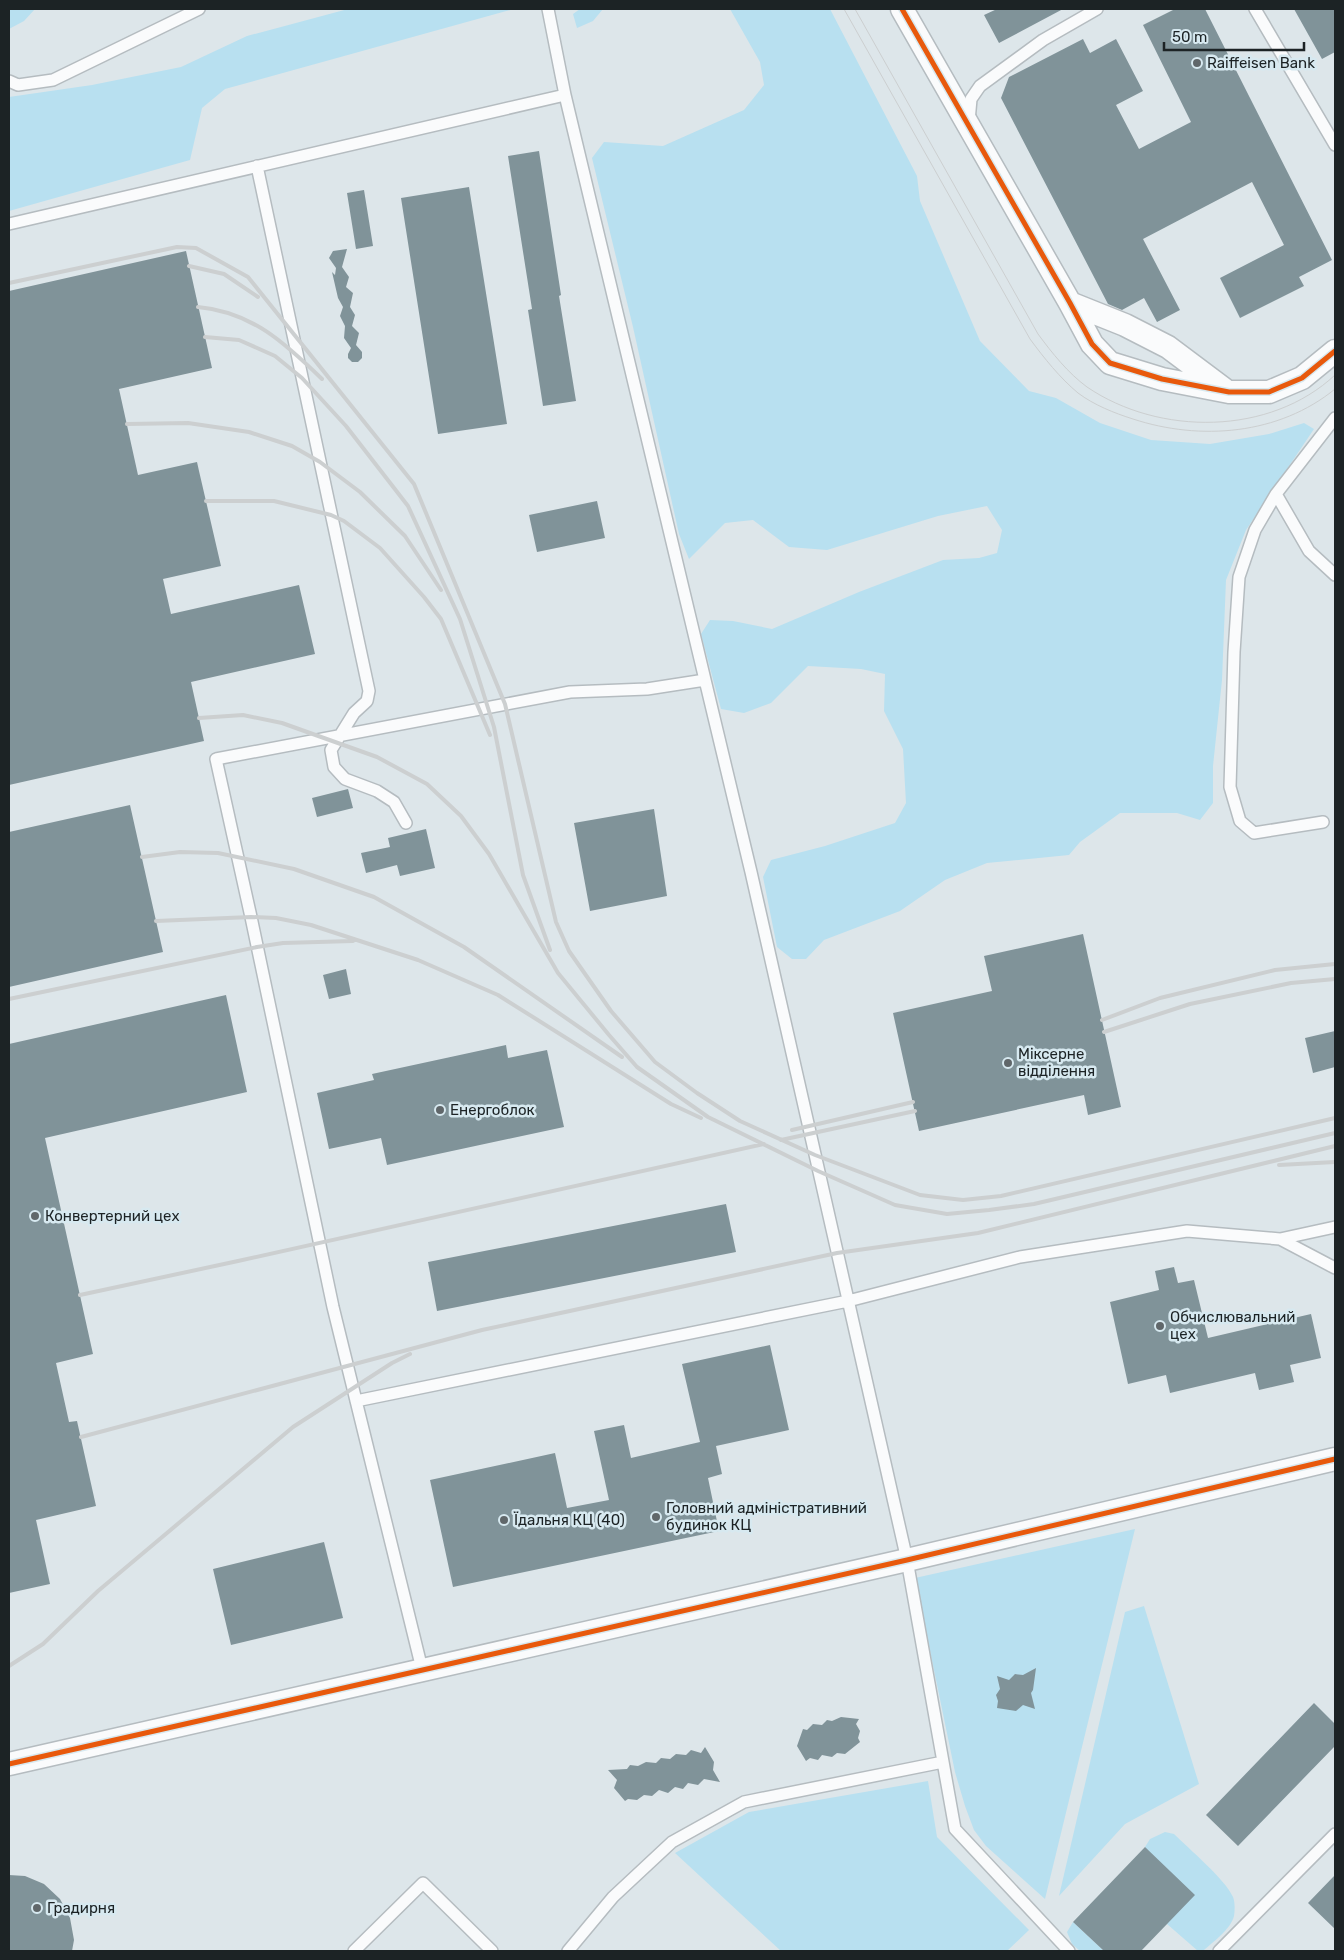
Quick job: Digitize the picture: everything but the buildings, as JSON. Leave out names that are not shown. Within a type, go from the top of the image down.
[{"type":"street","points":[[902,9],[1070,302],[1092,344],[1110,363],[1162,379],[1229,392],[1269,392],[1302,378],[1335,351]]},
{"type":"street","points":[[1070,302],[1168,347],[1229,392]]},
{"type":"street","points":[[9,1764],[907,1560],[1335,1459]]},
{"type":"lane","points":[[9,81],[18,85],[53,80],[199,9]]},
{"type":"lane","points":[[548,9],[565,95],[751,872],[907,1560],[955,1829],[1069,1951]]},
{"type":"lane","points":[[968,126],[971,99],[980,86],[1043,40],[1097,9]]},
{"type":"lane","points":[[1255,9],[1335,145]]},
{"type":"lane","points":[[9,224],[565,95]]},
{"type":"lane","points":[[257,166],[369,691],[368,701],[354,713],[331,750],[334,767],[346,780],[377,790],[394,802],[406,823]]},
{"type":"lane","points":[[1323,822],[1254,833],[1240,821],[1230,787],[1234,652],[1239,577],[1255,530],[1276,494],[1335,418]]},
{"type":"lane","points":[[1276,494],[1309,551],[1335,575]]},
{"type":"lane","points":[[422,1669],[333,1307],[216,759],[570,692],[647,689],[705,680]]},
{"type":"lane","points":[[356,1401],[848,1301],[1020,1257],[1187,1231],[1280,1239],[1335,1227]]},
{"type":"lane","points":[[1280,1239],[1335,1268]]},
{"type":"lane","points":[[568,1951],[613,1897],[672,1842],[744,1802],[943,1762]]},
{"type":"lane","points":[[1220,1951],[1335,1834]]},
{"type":"lane","points":[[354,1951],[422,1883],[492,1951]]},
{"type":"shaded area","points":[[9,9],[35,9],[24,21],[9,29]]},
{"type":"shaded area","points":[[348,9],[514,9],[225,89],[202,108],[190,160],[9,211],[9,97],[92,85],[181,67],[247,36]]},
{"type":"shaded area","points":[[580,9],[603,9],[593,21],[577,28],[573,14]]},
{"type":"shaded area","points":[[730,9],[830,9],[917,176],[920,201],[980,341],[1029,391],[1056,398],[1100,423],[1151,440],[1210,444],[1269,434],[1304,423],[1314,429],[1246,530],[1226,580],[1222,680],[1213,766],[1213,803],[1200,820],[1177,813],[1120,813],[1080,842],[1069,855],[987,863],[945,880],[900,911],[824,940],[806,959],[792,959],[777,947],[763,877],[771,860],[825,846],[895,823],[906,803],[903,749],[884,711],[885,674],[861,669],[808,666],[771,703],[744,713],[721,709],[701,634],[710,620],[733,621],[772,629],[859,592],[943,560],[979,558],[997,553],[1002,530],[987,506],[938,516],[827,550],[789,547],[753,520],[725,523],[689,559],[679,534],[633,327],[592,158],[604,142],[663,146],[744,110],[764,85],[760,62]]},
{"type":"shaded area","points":[[1135,1529],[1045,1899],[986,1846],[974,1830],[955,1772],[915,1578]]},
{"type":"shaded area","points":[[1144,1606],[1199,1784],[1125,1824],[1059,1896],[1125,1612]]},
{"type":"shaded area","points":[[928,1781],[937,1837],[1029,1930],[1007,1951],[781,1951],[675,1853],[749,1812]]},
{"type":"shaded area","points":[[1165,1832],[1174,1834],[1206,1864],[1223,1882],[1234,1899],[1235,1911],[1232,1921],[1221,1935],[1203,1951],[1198,1951],[1167,1924],[1145,1847],[1150,1839]]},
{"type":"shaded area","points":[[1073,1922],[1104,1951],[1080,1951],[1072,1944],[1067,1932]]},
{"type":"tram line","points":[[844,9],[1030,339],[1052,368],[1078,393],[1104,408],[1133,419],[1185,430],[1212,431],[1238,430],[1264,425],[1289,416],[1313,404],[1335,389]]},
{"type":"tram line","points":[[855,9],[1038,334],[1073,375],[1087,387],[1116,403],[1147,414],[1180,421],[1214,422],[1247,419],[1279,410],[1309,395],[1335,375]]},
{"type":"railway","points":[[9,283],[177,247],[196,248],[248,277],[414,484],[505,704],[556,922],[569,951],[611,1011],[655,1062],[697,1093],[740,1121],[815,1155],[920,1195],[963,1200],[1001,1196],[1335,1118]]},
{"type":"railway","points":[[189,266],[224,274],[258,297]]},
{"type":"railway","points":[[198,307],[235,315],[251,322],[295,353],[322,379]]},
{"type":"railway","points":[[205,337],[239,340],[275,356],[302,378],[346,426],[408,506],[460,619],[494,727],[523,875],[550,950]]},
{"type":"railway","points":[[127,424],[188,423],[249,432],[292,446],[320,462],[360,492],[405,536],[441,590]]},
{"type":"railway","points":[[206,501],[274,501],[331,515],[344,521],[380,548],[441,619],[490,735]]},
{"type":"railway","points":[[199,718],[243,715],[282,723],[377,757],[427,784],[461,816],[489,854],[558,973],[637,1067],[708,1117],[818,1171],[895,1205],[947,1214],[1034,1204],[1335,1133]]},
{"type":"railway","points":[[142,857],[180,852],[218,853],[294,869],[374,897],[464,947],[622,1057]]},
{"type":"railway","points":[[156,921],[251,917],[276,918],[311,925],[418,960],[498,995],[671,1104],[701,1118]]},
{"type":"railway","points":[[9,999],[257,947],[283,943],[353,941]]},
{"type":"railway","points":[[1102,1020],[1160,998],[1275,970],[1335,964]]},
{"type":"railway","points":[[1104,1032],[1190,1004],[1291,983],[1335,979]]},
{"type":"railway","points":[[792,1130],[913,1102]]},
{"type":"railway","points":[[781,1140],[915,1111]]},
{"type":"railway","points":[[80,1295],[764,1144]]},
{"type":"railway","points":[[81,1437],[482,1330],[837,1253],[978,1233],[1335,1146]]},
{"type":"railway","points":[[1279,1165],[1335,1162]]},
{"type":"railway","points":[[9,1666],[43,1644],[98,1591],[293,1427],[392,1363],[410,1354]]},
{"type":"cycle path","points":[[902,9],[1092,344],[1110,363],[1162,379],[1229,392],[1269,392],[1302,378],[1335,351]]},
{"type":"cycle path","points":[[9,1764],[907,1560],[1335,1459]]},
{"type":"place","name":"Raiffeisen Bank","points":[[1197,63]]},
{"type":"place","name":"Міксерне відділення","points":[[1008,1063]]},
{"type":"place","name":"Енергоблок","points":[[440,1110]]},
{"type":"place","name":"Конвертерний цех","points":[[35,1216]]},
{"type":"place","name":"Обчислювальний цех","points":[[1160,1326]]},
{"type":"place","name":"Головний адміністративний будинок КЦ","points":[[656,1517]]},
{"type":"place","name":"Їдальня КЦ (40)","points":[[504,1520]]},
{"type":"place","name":"Градирня","points":[[37,1908]]}]
